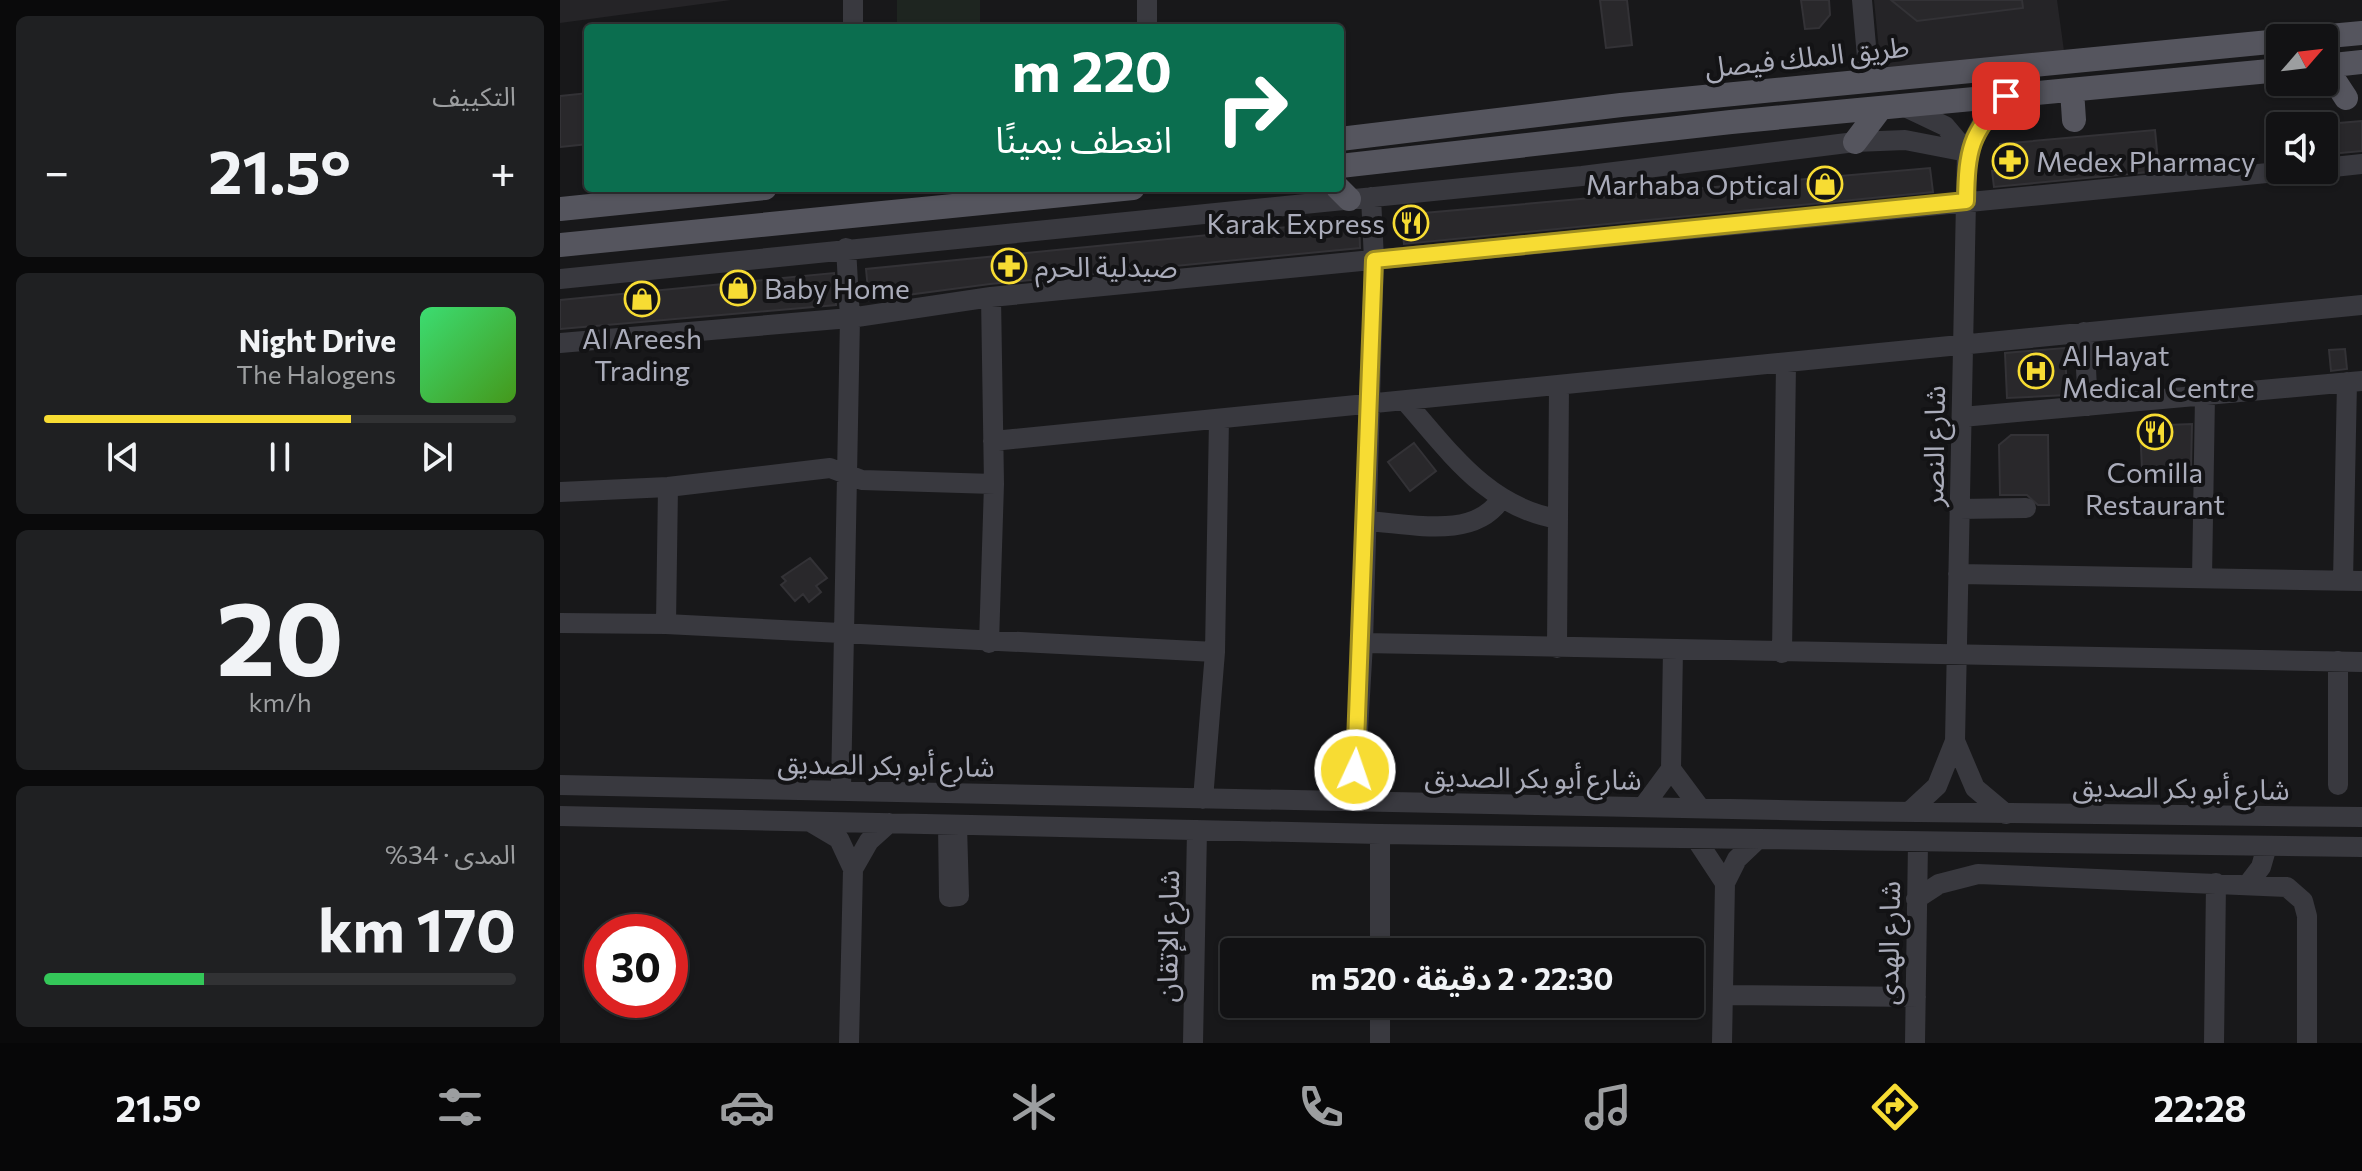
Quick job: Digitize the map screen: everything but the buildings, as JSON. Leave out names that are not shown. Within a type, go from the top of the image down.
[{"type":"main road","points":[[2338,35],[2362,33]]},
{"type":"main road","name":"طريق الملك فيصل","points":[[1344,138],[1472,121],[2266,42]]},
{"type":"main road","points":[[2338,65],[2362,62]]},
{"type":"main road","name":"طريق الملك فيصل","points":[[1344,166],[2266,71]]},
{"type":"main road","points":[[2338,86],[2346,98]]},
{"type":"main road","points":[[2072,90],[2074,120]]},
{"type":"main road","points":[[1855,142],[1880,109]]},
{"type":"main road","points":[[560,209],[726,192]]},
{"type":"main road","points":[[885,214],[966,196],[1000,192]]},
{"type":"main road","points":[[560,245],[1095,192]]},
{"type":"street","points":[[853,0],[853,24]]},
{"type":"street","points":[[1147,0],[1147,24]]},
{"type":"street","points":[[1862,0],[1869,80]]},
{"type":"street","name":"شارع النصر","points":[[1909,812],[1937,786],[1955,741],[1967,152],[1981,125],[2006,96]]},
{"type":"street","points":[[1905,107],[1945,126],[1967,152]]},
{"type":"street","points":[[560,279],[1855,142],[1905,140],[1967,152]]},
{"type":"street","points":[[2338,167],[2362,164]]},
{"type":"street","points":[[560,343],[850,318],[991,297],[2266,173]]},
{"type":"street","points":[[1352,195],[1374,260],[1363,643],[1354,801]]},
{"type":"street","points":[[841,790],[850,318],[846,248]]},
{"type":"street","points":[[989,643],[994,484],[991,297]]},
{"type":"street","points":[[993,441],[2362,305]]},
{"type":"street","points":[[2084,332],[2088,406]]},
{"type":"street","points":[[1782,653],[1786,364]]},
{"type":"street","points":[[1958,574],[2353,581],[2354,381],[1962,417]]},
{"type":"street","points":[[1557,648],[1559,386]]},
{"type":"street","points":[[2202,578],[2205,396]]},
{"type":"street","points":[[1405,401],[1466,471],[1501,499],[1529,512],[1558,519]]},
{"type":"street","points":[[1203,799],[1215,652],[1219,419]]},
{"type":"street","points":[[560,492],[668,487],[830,468],[846,471],[862,480],[994,484]]},
{"type":"street","points":[[666,624],[668,487]]},
{"type":"street","points":[[1365,521],[1463,525],[1487,516],[1501,499]]},
{"type":"street","points":[[1959,509],[2026,508]]},
{"type":"street","points":[[560,623],[666,624],[989,643],[1215,652]]},
{"type":"street","points":[[1363,643],[2362,662]]},
{"type":"street","points":[[1643,807],[1671,769],[1673,650]]},
{"type":"street","points":[[2338,661],[2338,785]]},
{"type":"street","name":"شارع النصر","points":[[1955,741],[1975,788],[2006,814]]},
{"type":"street","points":[[1671,769],[1700,808]]},
{"type":"street","name":"شارع أبو بكر الصديق","points":[[560,785],[2006,814],[2362,817]]},
{"type":"street","points":[[596,817],[588,809],[588,800],[595,795],[687,796],[726,788]]},
{"type":"street","points":[[948,825],[997,815],[1086,816],[1095,812],[1096,803],[1079,796]]},
{"type":"street","name":"شارع أبو بكر الصديق","points":[[560,816],[1380,834],[2362,847]]},
{"type":"street","points":[[808,821],[839,839],[853,869],[849,1043]]},
{"type":"street","points":[[853,869],[869,841],[889,823]]},
{"type":"street","name":"شارع الإتقان","points":[[1193,1043],[1197,830]]},
{"type":"street","points":[[1380,834],[1380,938]]},
{"type":"street","points":[[1696,839],[1725,883]]},
{"type":"street","points":[[1722,1043],[1725,883],[1737,859],[1757,840]]},
{"type":"street","name":"شارع الهدى","points":[[1915,1043],[1918,843]]},
{"type":"street","points":[[2056,844],[2080,877]]},
{"type":"street","points":[[2248,884],[2261,867],[2267,846]]},
{"type":"street","points":[[1916,899],[1939,884],[1978,874],[2287,887],[2299,895],[2306,908],[2307,1043]]},
{"type":"street","points":[[2214,1043],[2216,883]]},
{"type":"street","points":[[1723,995],[1916,997]]},
{"type":"street","points":[[1380,1018],[1380,1043]]},
{"type":"shaded area","points":[[560,0],[731,0],[560,23]]},
{"type":"shaded area","points":[[897,0],[980,0],[980,24],[897,24]]},
{"type":"shaded area","points":[[1874,0],[2057,0],[2064,51],[1898,75],[1880,60]]},
{"type":"place","name":"Medex Pharmacy","points":[[2010,161]]},
{"type":"place","name":"Marhaba Optical","points":[[1825,184]]},
{"type":"place","name":"Karak Express","points":[[1411,223]]},
{"type":"place","name":"صيدلية الحرم","points":[[1009,266]]},
{"type":"place","name":"Baby Home","points":[[738,288]]},
{"type":"place","name":"Al Areesh Trading","points":[[642,299]]},
{"type":"place","name":"Al Hayat Medical Centre","points":[[2036,371]]},
{"type":"place","name":"Comilla Restaurant","points":[[2155,432]]},
{"type":"route","points":[[1355,770],[1363,643],[1374,260],[1966,201],[1967,152],[1981,125],[2006,96]]}]
